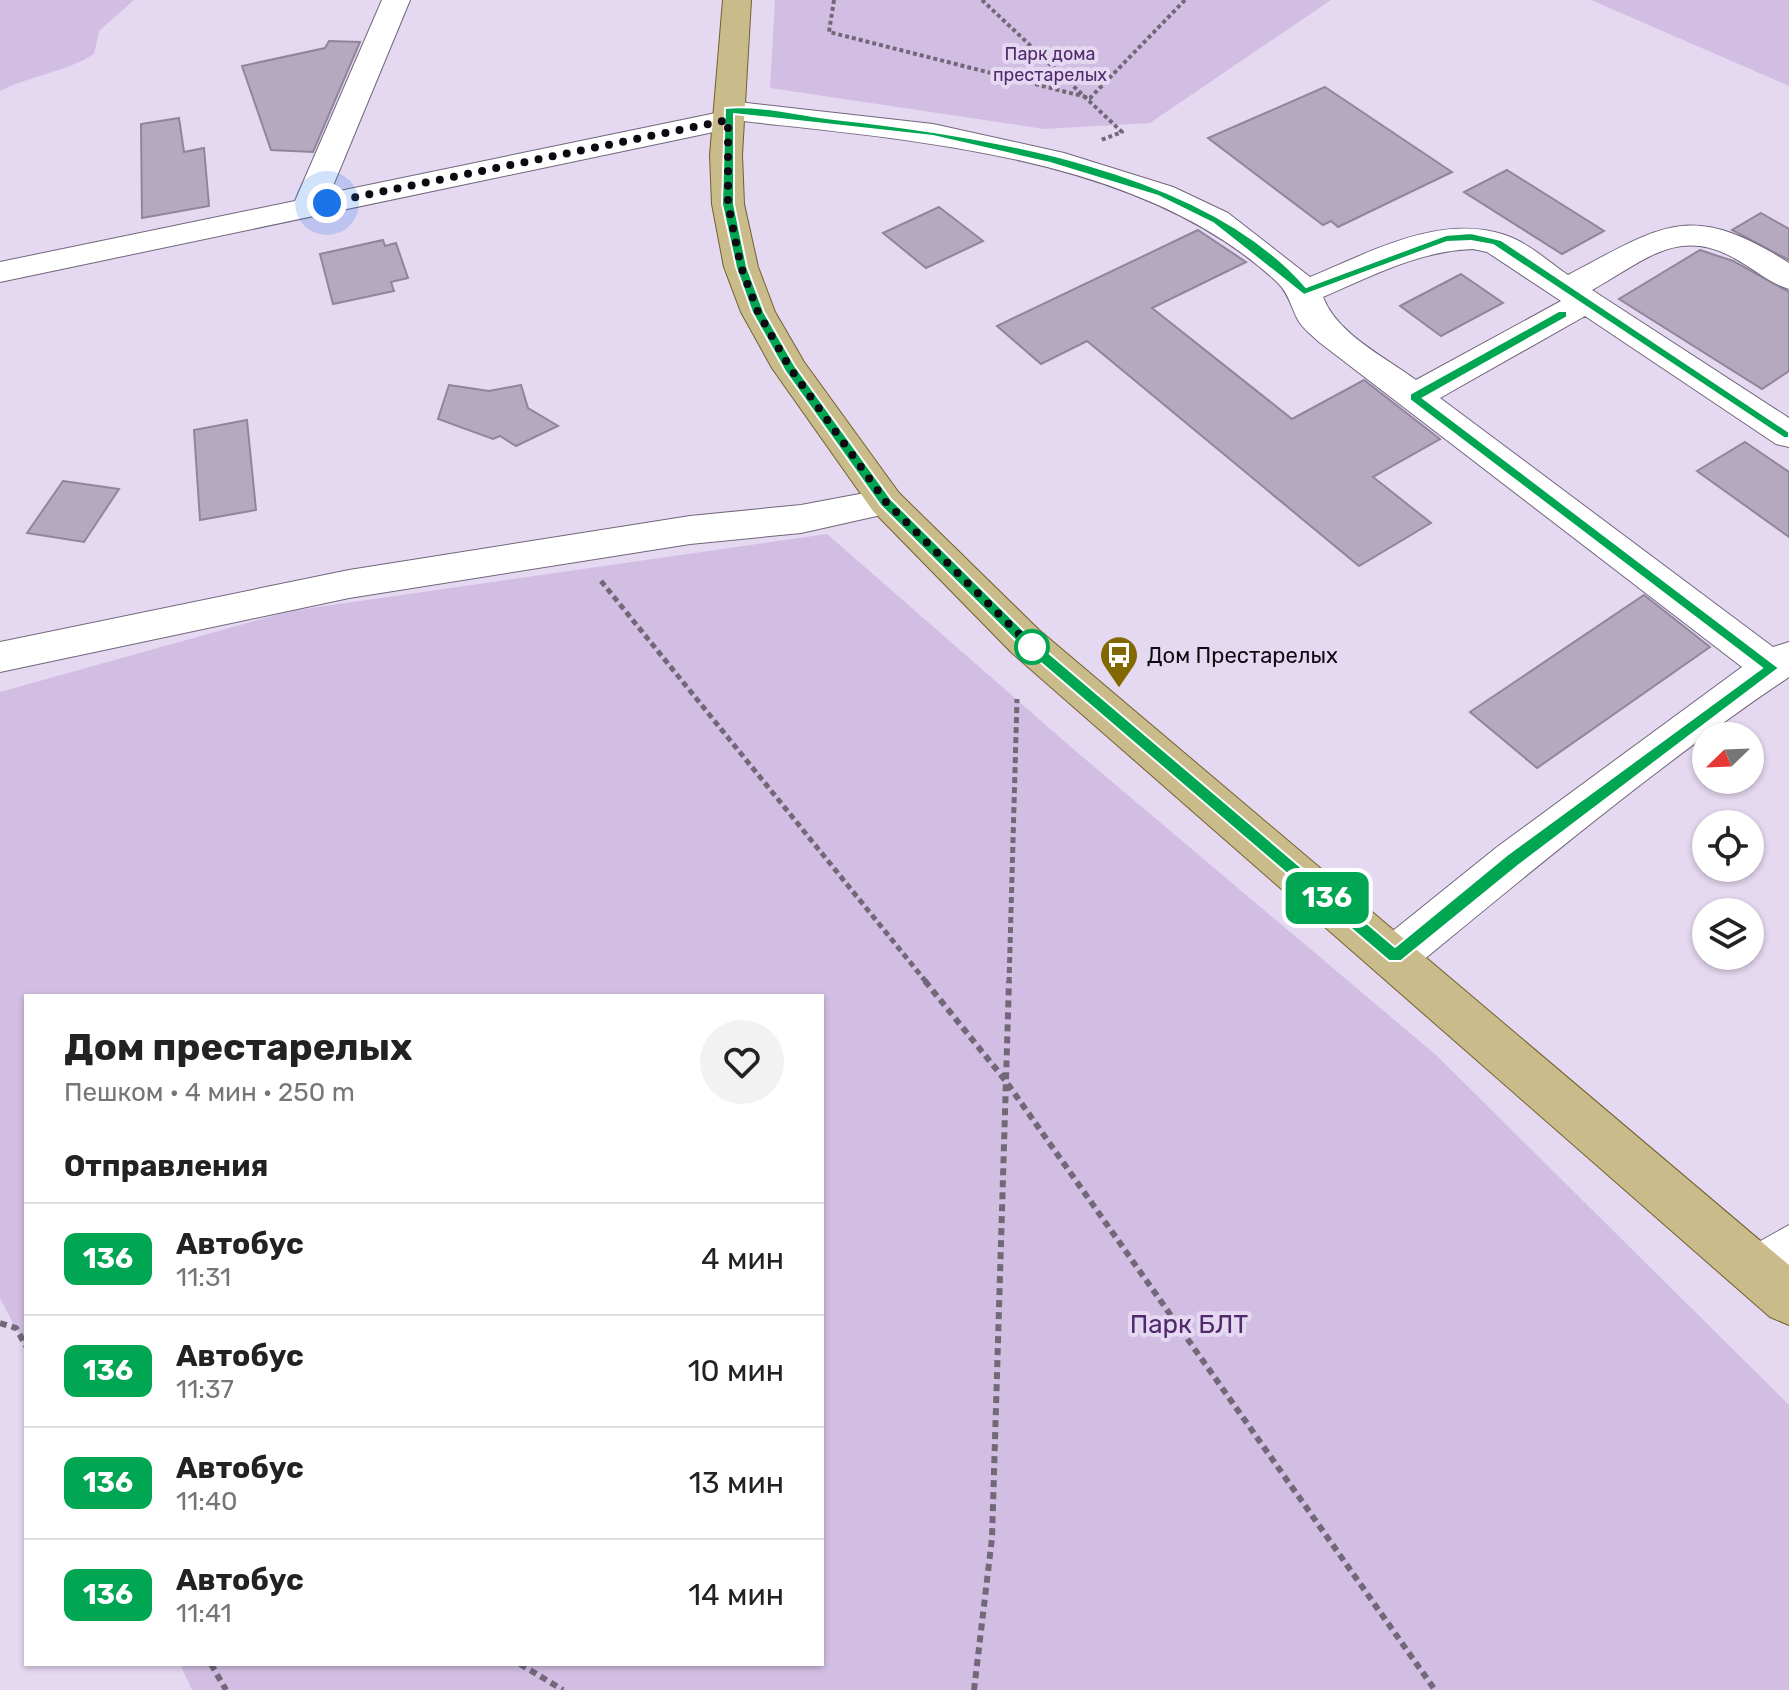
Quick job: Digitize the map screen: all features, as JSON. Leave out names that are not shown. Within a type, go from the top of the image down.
[{"type":"main road","points":[[737,0],[728,115],[728,204],[741,267],[758,312],[790,368],[886,502],[1025,641],[1395,956],[1778,1273]]},
{"type":"street","points":[[308,207],[396,0]]},
{"type":"street","points":[[0,272],[728,115],[933,133],[1053,160],[1162,194],[1202,211],[1272,261],[1304,292],[1309,310],[1319,324],[1414,397],[1781,663],[1513,860],[1395,956]]},
{"type":"street","points":[[1414,397],[1579,294],[1653,242],[1685,231],[1725,240],[1789,278]]},
{"type":"street","points":[[1304,292],[1421,246],[1446,239],[1471,237],[1510,249],[1789,435]]},
{"type":"street","points":[[0,657],[349,584],[690,530],[801,519],[886,502]]},
{"type":"path","points":[[834,0],[829,32],[1090,98]]},
{"type":"path","points":[[982,0],[1090,98],[1122,132],[1053,160]]},
{"type":"path","points":[[1090,98],[1185,0]]},
{"type":"path","points":[[600,580],[1005,1080],[1435,1690]]},
{"type":"path","points":[[974,1690],[992,1538],[1017,699]]},
{"type":"path","points":[[0,1323],[16,1328],[24,1342]]},
{"type":"path","points":[[212,1666],[226,1690]]},
{"type":"path","points":[[523,1666],[563,1690]]},
{"type":"green space","points":[[0,0],[134,0],[99,31],[94,54],[71,66],[0,91]]},
{"type":"green space","name":"Парк дома престарелых","points":[[775,0],[1331,0],[1150,123],[1044,129],[770,88]]},
{"type":"green space","points":[[1591,0],[1789,0],[1789,86]]},
{"type":"green space","name":"Парк БЛТ","points":[[827,534],[1072,748],[1436,1055],[1789,1405],[1789,1690],[192,1690],[181,1666],[824,1666],[824,994],[24,994],[24,1344],[0,1298],[0,692],[290,611]]},
{"type":"building","points":[[329,41],[360,42],[313,152],[271,150],[242,66],[325,48]]},
{"type":"building","points":[[1325,87],[1452,172],[1338,227],[1331,221],[1323,225],[1208,138]]},
{"type":"building","points":[[179,118],[184,152],[204,148],[209,206],[142,218],[141,124]]},
{"type":"building","points":[[1507,170],[1604,231],[1562,254],[1464,192]]},
{"type":"building","points":[[939,207],[983,241],[926,268],[883,233]]},
{"type":"building","points":[[1761,213],[1789,229],[1789,260],[1732,230]]},
{"type":"building","points":[[1198,230],[1246,262],[1152,308],[1292,419],[1364,380],[1440,439],[1373,477],[1431,523],[1359,566],[1087,341],[1041,364],[997,326]]},
{"type":"building","points":[[383,240],[385,246],[396,243],[408,278],[391,282],[394,291],[333,304],[320,254]]},
{"type":"building","points":[[1700,250],[1733,261],[1789,292],[1789,371],[1762,389],[1619,299]]},
{"type":"building","points":[[1461,274],[1503,303],[1441,336],[1400,306]]},
{"type":"building","points":[[449,385],[489,391],[521,385],[528,408],[558,426],[516,446],[500,436],[493,439],[438,419]]},
{"type":"building","points":[[247,420],[256,510],[200,520],[194,430]]},
{"type":"building","points":[[1745,442],[1789,472],[1789,537],[1697,471]]},
{"type":"building","points":[[63,481],[119,489],[84,542],[27,533]]},
{"type":"building","points":[[1644,595],[1710,647],[1537,768],[1470,712]]},
{"type":"bus line","name":"136","points":[[1563,314],[1414,397],[1772,668],[1513,860],[1395,956],[1025,641],[886,502],[790,368],[758,312],[741,267],[728,204],[726,155],[729,110],[933,133],[1053,160],[1162,194],[1217,220],[1272,261],[1304,292],[1446,239],[1471,237],[1497,243],[1789,435]]},
{"type":"place","name":"Дом Престарелых","points":[[1119,689]]},
{"type":"route","points":[[327,203],[728,120],[728,204],[741,267],[758,312],[790,368],[886,502],[1032,647]]}]
